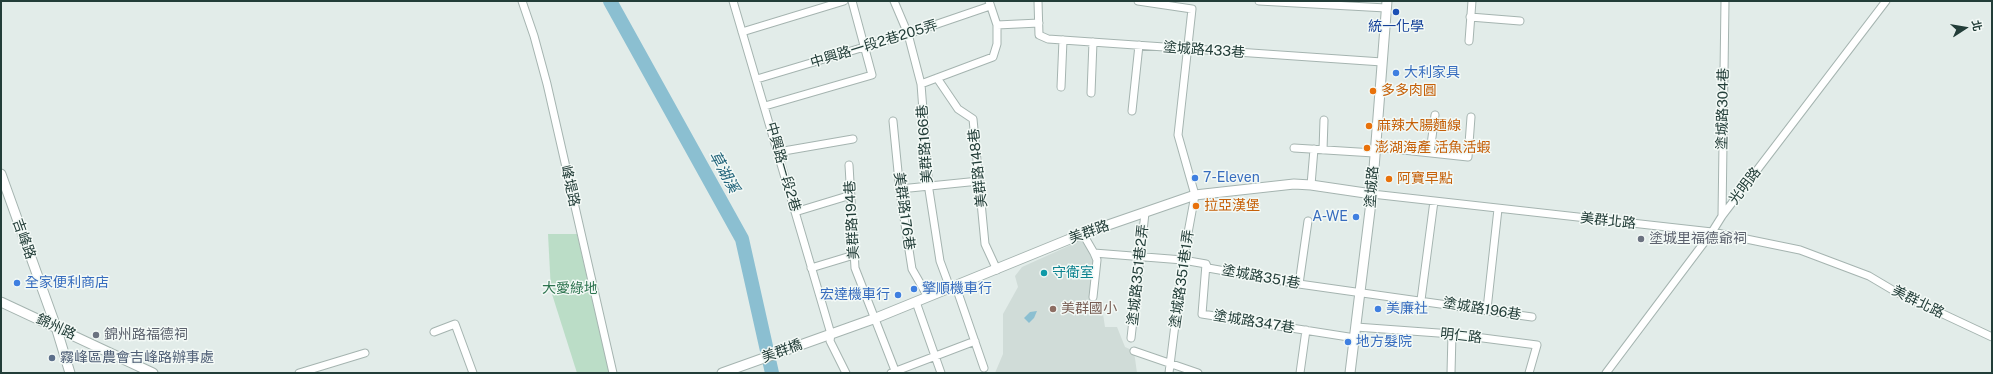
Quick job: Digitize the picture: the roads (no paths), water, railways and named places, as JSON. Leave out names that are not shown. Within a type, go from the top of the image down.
[{"type":"street","name":"峰堤路","points":[[522,1],[534,36],[547,84],[613,373]]},
{"type":"street","name":"中興路一段2巷","points":[[733,1],[831,334],[830,341],[846,373]]},
{"type":"street","points":[[742,32],[844,1]]},
{"type":"street","points":[[765,106],[872,75],[852,1]]},
{"type":"street","name":"美群路166巷","points":[[894,1],[908,34],[921,84],[928,186],[940,261],[953,287],[975,340],[984,368]]},
{"type":"street","points":[[997,25],[1039,23],[1038,1]]},
{"type":"street","points":[[1138,1],[1192,9],[1178,135],[1195,195]]},
{"type":"street","points":[[1258,1],[1386,4]]},
{"type":"street","points":[[1469,41],[1472,1]]},
{"type":"street","name":"塗城路304巷","points":[[1722,216],[1725,1]]},
{"type":"street","name":"光明路","points":[[1606,373],[1712,232],[1722,216],[1886,1]]},
{"type":"street","points":[[921,84],[993,57],[997,44],[997,25],[989,3]]},
{"type":"street","name":"中興路一段2巷205弄","points":[[757,79],[908,34],[989,3]]},
{"type":"street","name":"塗城路","points":[[1350,373],[1372,194],[1374,150],[1386,4]]},
{"type":"street","points":[[1470,17],[1520,21]]},
{"type":"street","name":"塗城路433巷","points":[[1039,23],[1039,35],[1048,39],[1188,50],[1382,62]]},
{"type":"street","points":[[1061,87],[1063,40]]},
{"type":"street","points":[[1090,93],[1093,42]]},
{"type":"street","points":[[1132,111],[1139,45]]},
{"type":"street","name":"美群路148巷","points":[[937,78],[958,108],[973,119],[986,244],[998,270]]},
{"type":"street","points":[[1430,152],[1435,115]]},
{"type":"street","points":[[1294,148],[1430,152],[1468,157],[1471,117]]},
{"type":"street","points":[[1323,150],[1324,120]]},
{"type":"street","name":"美群路176巷","points":[[893,121],[900,189],[912,269],[928,297]]},
{"type":"street","points":[[778,152],[853,139]]},
{"type":"street","points":[[1312,185],[1314,149]]},
{"type":"street","name":"美群路194巷","points":[[849,165],[855,268],[876,318],[894,372]]},
{"type":"street","name":"吉峰路","points":[[1,174],[56,327],[70,373]]},
{"type":"street","points":[[900,189],[979,181]]},
{"type":"street","name":"美群路","points":[[819,338],[876,318],[998,270],[1083,234],[1195,195],[1294,184],[1312,185],[1372,194]]},
{"type":"street","name":"美群北路","points":[[1372,194],[1712,232],[1800,250],[1869,276],[1896,292],[1992,337]]},
{"type":"street","points":[[796,212],[851,195]]},
{"type":"street","name":"塗城路351巷1弄","points":[[1169,373],[1183,260],[1195,195]]},
{"type":"street","points":[[1421,300],[1434,201]]},
{"type":"street","points":[[1487,309],[1498,208]]},
{"type":"street","name":"塗城路351巷2弄","points":[[1131,338],[1145,212]]},
{"type":"street","points":[[1299,284],[1308,221]]},
{"type":"street","points":[[1083,234],[1094,253],[1096,260],[1093,297]]},
{"type":"street","name":"塗城路351巷","points":[[1094,253],[1140,255],[1183,260],[1206,264],[1208,268],[1361,293]]},
{"type":"street","points":[[811,268],[854,255]]},
{"type":"street","name":"塗城路347巷","points":[[1206,264],[1202,314],[1355,338]]},
{"type":"street","name":"塗城路196巷","points":[[1361,293],[1487,309],[1532,317]]},
{"type":"street","name":"錦州路","points":[[1,302],[153,373]]},
{"type":"street","points":[[916,302],[941,373]]},
{"type":"street","points":[[434,332],[454,324],[473,373]]},
{"type":"street","name":"明仁路","points":[[1356,327],[1452,334],[1537,345],[1529,373]]},
{"type":"street","points":[[1300,373],[1306,330]]},
{"type":"street","points":[[1451,373],[1452,334]]},
{"type":"street","name":"美群橋","points":[[722,373],[819,338]]},
{"type":"street","points":[[894,372],[975,340]]},
{"type":"street","points":[[1134,351],[1198,373]]},
{"type":"street","points":[[300,373],[365,353]]},
{"type":"water","points":[[1037,311],[1034,318],[1029,323],[1024,318],[1030,312]]},
{"type":"waterway","name":"草湖溪","points":[[610,1],[742,239],[772,373]]},
{"type":"place","name":"統一化學","points":[[1396,12]]},
{"type":"place","name":"大利家具","points":[[1396,73]]},
{"type":"place","name":"多多肉圓","points":[[1373,91]]},
{"type":"place","name":"麻辣大腸麵線","points":[[1369,126]]},
{"type":"place","name":"澎湖海產 活魚活蝦","points":[[1367,148]]},
{"type":"place","name":"7-Eleven","points":[[1195,178]]},
{"type":"place","name":"阿寶早點","points":[[1389,179]]},
{"type":"place","name":"拉亞漢堡","points":[[1196,206]]},
{"type":"place","name":"A-WE","points":[[1356,217]]},
{"type":"place","name":"塗城里福德爺祠","points":[[1641,239]]},
{"type":"place","name":"守衛室","points":[[1044,273]]},
{"type":"place","name":"全家便利商店","points":[[17,283]]},
{"type":"place","name":"擎順機車行","points":[[914,289]]},
{"type":"place","name":"宏達機車行","points":[[898,295]]},
{"type":"place","name":"美群國小","points":[[1053,309]]},
{"type":"place","name":"美廉社","points":[[1378,309]]},
{"type":"place","name":"錦州路福德祠","points":[[96,335]]},
{"type":"place","name":"地方髮院","points":[[1348,342]]},
{"type":"place","name":"霧峰區農會吉峰路辦事處","points":[[52,358]]},
{"type":"park label","name":"大愛綠地","points":[[570,289]]}]
